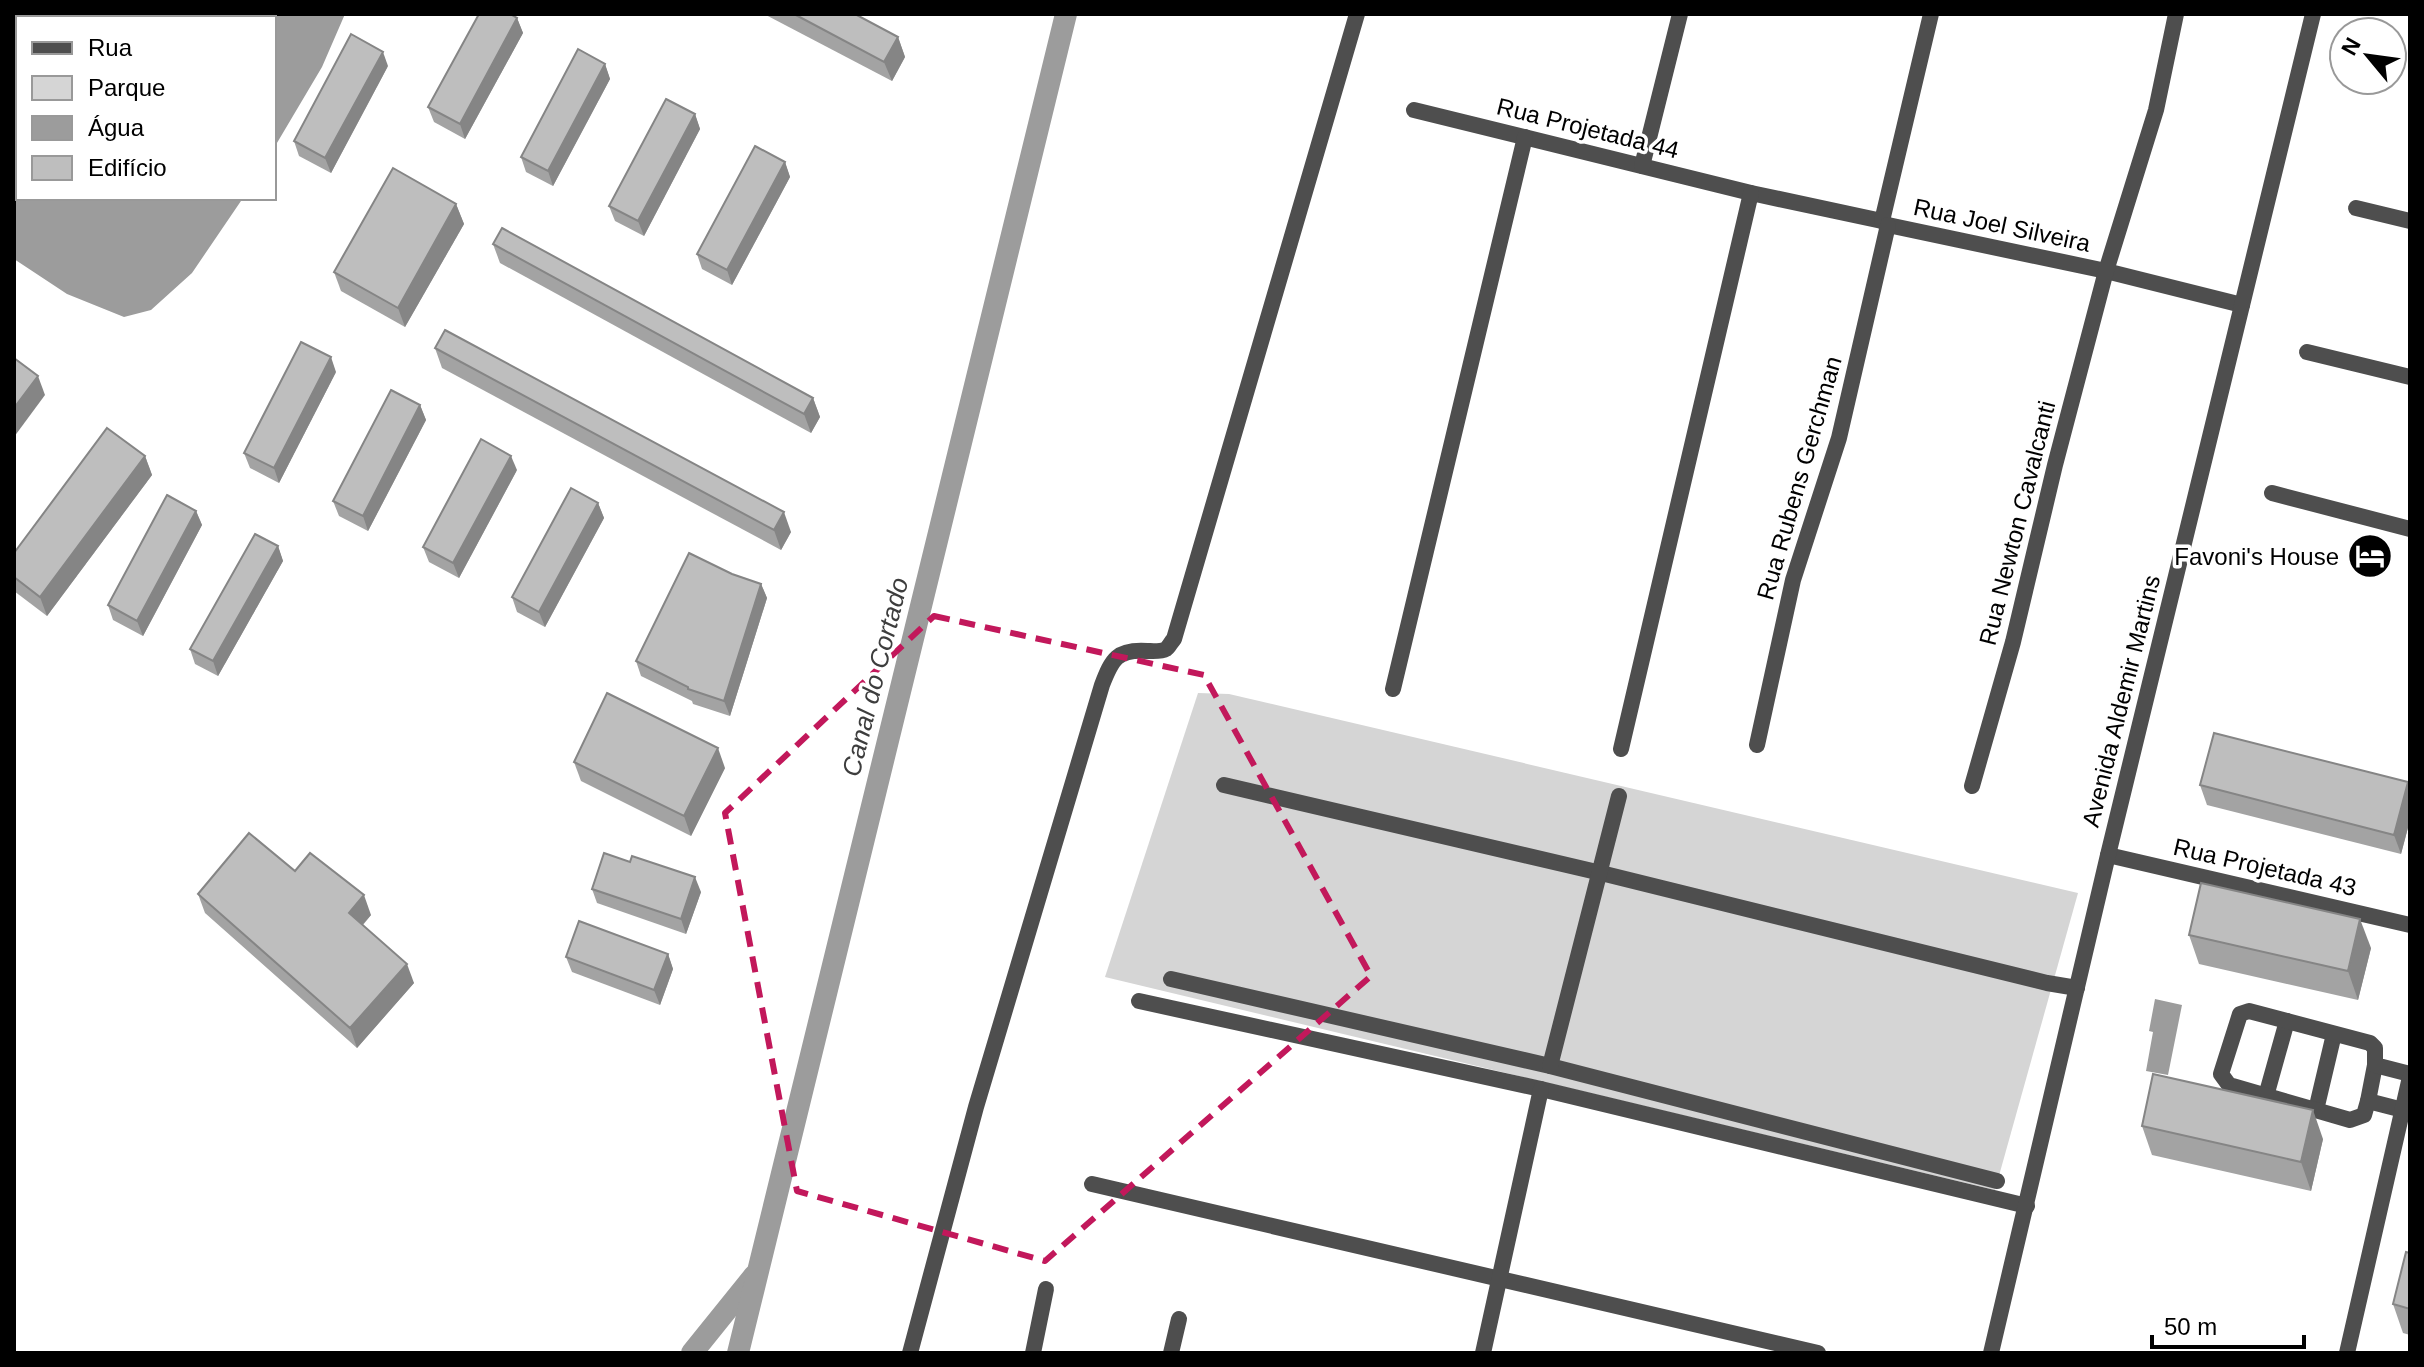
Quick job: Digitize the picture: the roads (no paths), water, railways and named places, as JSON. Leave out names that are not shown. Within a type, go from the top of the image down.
[{"type":"street","points":[[910,1353],[976,1107],[1102,685],[1109,666],[1118,655],[1132,650],[1165,649],[1174,639],[1357,14]]},
{"type":"street","points":[[1642,166],[1680,14]]},
{"type":"street","name":"Rua Rubens Gerchman","points":[[1757,745],[1793,580],[1839,438],[1931,14]]},
{"type":"street","name":"Rua Newton Cavalcanti","points":[[1972,786],[2013,642],[2106,271],[2156,110],[2176,14]]},
{"type":"street","name":"Avenida Aldemir Martins","points":[[1991,1353],[2108,855],[2313,14]]},
{"type":"street","name":"Rua Projetada 44","points":[[1414,110],[1751,193]]},
{"type":"street","points":[[1393,689],[1525,137]]},
{"type":"street","points":[[1621,749],[1751,193]]},
{"type":"street","name":"Rua Joel Silveira","points":[[1751,193],[2106,271],[2242,305]]},
{"type":"street","points":[[2356,208],[2410,221]]},
{"type":"street","points":[[2307,352],[2410,377]]},
{"type":"street","points":[[2272,493],[2410,529]]},
{"type":"street","points":[[1224,785],[2077,988]]},
{"type":"street","points":[[1550,1066],[1619,796]]},
{"type":"street","name":"Rua Projetada 43","points":[[2108,855],[2410,925]]},
{"type":"street","points":[[1171,979],[1550,1066],[1997,1181]]},
{"type":"street","points":[[1139,1001],[1541,1089],[2027,1206]]},
{"type":"street","points":[[2249,1011],[2334,1034],[2370,1043],[2375,1048],[2368,1101],[2364,1115],[2358,1119],[2350,1120],[2229,1085],[2221,1074],[2240,1014],[2249,1011]]},
{"type":"street","points":[[2266,1096],[2287,1021]]},
{"type":"street","points":[[2316,1110],[2334,1034]]},
{"type":"street","points":[[2347,1353],[2410,1075],[2375,1065]]},
{"type":"street","points":[[1483,1353],[1541,1089]]},
{"type":"street","points":[[2368,1101],[2403,1110]]},
{"type":"street","points":[[1092,1184],[1818,1353]]},
{"type":"street","points":[[1033,1353],[1046,1289]]},
{"type":"street","points":[[1171,1353],[1179,1319]]},
{"type":"water","points":[[14,14],[345,14],[322,67],[276,145],[276,16],[16,16],[16,200],[242,200],[192,273],[151,310],[124,317],[67,294],[14,259]]},
{"type":"water","points":[[2155,999],[2182,1005],[2168,1075],[2146,1071]]},
{"type":"waterway","name":"Canal do Cortado","points":[[738,1353],[1066,14]]},
{"type":"waterway","points":[[692,1353],[754,1276]]},
{"type":"place","name":"Favoni's House","points":[[2370,556]]}]
